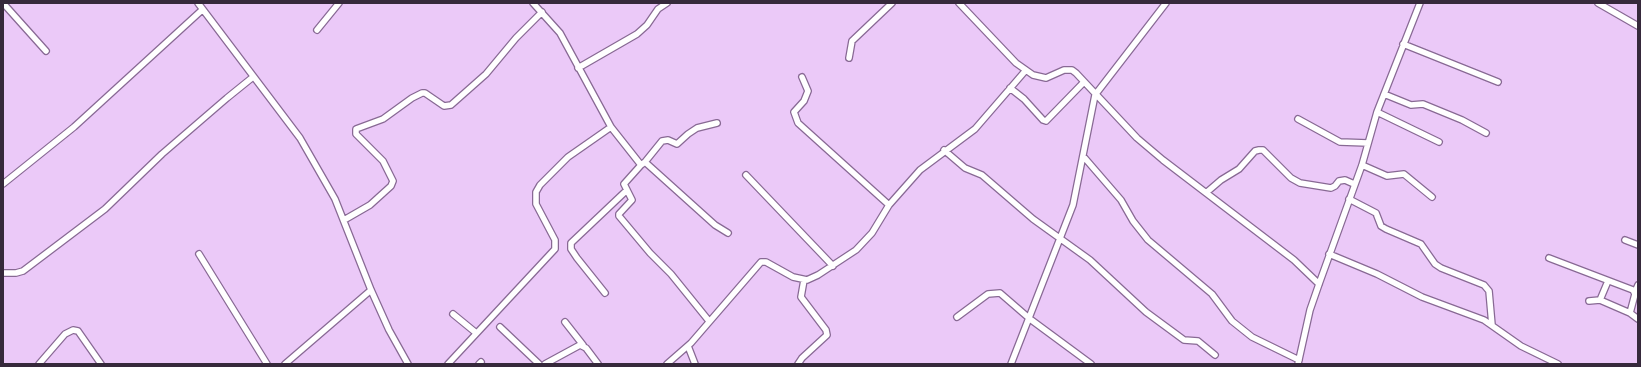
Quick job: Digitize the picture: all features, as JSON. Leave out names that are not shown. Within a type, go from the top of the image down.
[{"type":"street","points":[[3,3],[46,51]]},
{"type":"street","points":[[198,3],[300,138],[334,199],[344,220],[371,290],[389,330],[408,364]]},
{"type":"street","points":[[317,30],[339,3]]},
{"type":"street","points":[[533,3],[560,33],[611,127],[643,163],[715,225],[728,233]]},
{"type":"street","points":[[578,68],[637,34],[647,25],[658,9],[667,3]]},
{"type":"street","points":[[849,58],[852,41],[892,3]]},
{"type":"street","points":[[959,3],[1016,63],[1026,70],[1040,78],[1046,78],[1064,70],[1072,70],[1094,95],[1141,142],[1294,260],[1319,284]]},
{"type":"street","points":[[1012,364],[1073,205],[1094,95],[1166,3]]},
{"type":"street","points":[[1083,156],[1121,200],[1133,221],[1148,240],[1212,294],[1232,321],[1252,337],[1299,362],[1310,310],[1362,165],[1377,112],[1420,3]]},
{"type":"street","points":[[1601,4],[1638,26]]},
{"type":"street","points":[[3,184],[74,127],[202,10]]},
{"type":"street","points":[[344,220],[370,205],[391,186],[393,181],[384,161],[356,134],[356,129],[383,120],[412,98],[425,93],[444,106],[451,105],[486,74],[516,38],[542,12]]},
{"type":"street","points":[[1403,44],[1498,82]]},
{"type":"street","points":[[667,364],[688,346],[761,262],[766,262],[780,271],[804,280],[812,279],[833,266],[866,241],[889,205],[920,170],[944,150],[979,125],[1026,70]]},
{"type":"street","points":[[3,273],[16,273],[23,271],[118,199],[162,154],[226,98],[253,77]]},
{"type":"street","points":[[802,77],[808,90],[804,101],[794,112],[798,123],[860,181],[889,205]]},
{"type":"street","points":[[1010,88],[1024,99],[1043,120],[1046,121],[1084,82]]},
{"type":"street","points":[[1384,94],[1411,105],[1423,104],[1462,120],[1486,133]]},
{"type":"street","points":[[1377,112],[1439,142]]},
{"type":"street","points":[[1298,119],[1340,142],[1368,143]]},
{"type":"street","points":[[709,321],[671,274],[650,253],[619,216],[619,214],[632,202],[626,190],[625,182],[662,141],[668,140],[678,144],[688,134],[697,128],[716,123]]},
{"type":"street","points":[[448,364],[475,332],[516,292],[555,249],[555,240],[536,204],[536,192],[540,185],[568,157],[611,127]]},
{"type":"street","points":[[944,150],[965,168],[982,174],[1033,219],[1090,260],[1146,312],[1184,340],[1198,341],[1215,355]]},
{"type":"street","points":[[1207,192],[1221,180],[1239,169],[1255,151],[1259,150],[1263,150],[1291,178],[1300,183],[1331,188],[1339,181],[1345,180],[1354,184]]},
{"type":"street","points":[[1362,165],[1387,176],[1404,174],[1432,197]]},
{"type":"street","points":[[746,175],[833,266]]},
{"type":"street","points":[[605,293],[577,258],[571,249],[571,243],[626,190]]},
{"type":"street","points":[[1349,199],[1376,213],[1381,226],[1421,244],[1435,264],[1441,268],[1484,285],[1488,291],[1492,325]]},
{"type":"street","points":[[1625,240],[1638,245]]},
{"type":"street","points":[[199,254],[268,364]]},
{"type":"street","points":[[1329,254],[1377,274],[1422,297],[1492,325],[1521,346],[1558,364]]},
{"type":"street","points":[[1549,258],[1635,292]]},
{"type":"street","points":[[798,364],[802,358],[827,336],[826,330],[801,297],[804,280]]},
{"type":"street","points":[[1600,300],[1608,281]]},
{"type":"street","points":[[1630,313],[1638,285]]},
{"type":"street","points":[[285,364],[371,290]]},
{"type":"street","points":[[957,317],[988,294],[994,292],[1000,293],[1030,319],[1091,364]]},
{"type":"street","points":[[1589,301],[1600,300],[1630,313],[1638,319]]},
{"type":"street","points":[[454,314],[475,332]]},
{"type":"street","points":[[565,322],[598,364]]},
{"type":"street","points":[[500,327],[539,364]]},
{"type":"street","points":[[39,364],[65,334],[73,330],[78,331],[101,364]]},
{"type":"street","points":[[545,364],[578,346],[583,345]]},
{"type":"street","points":[[688,346],[695,364]]}]
